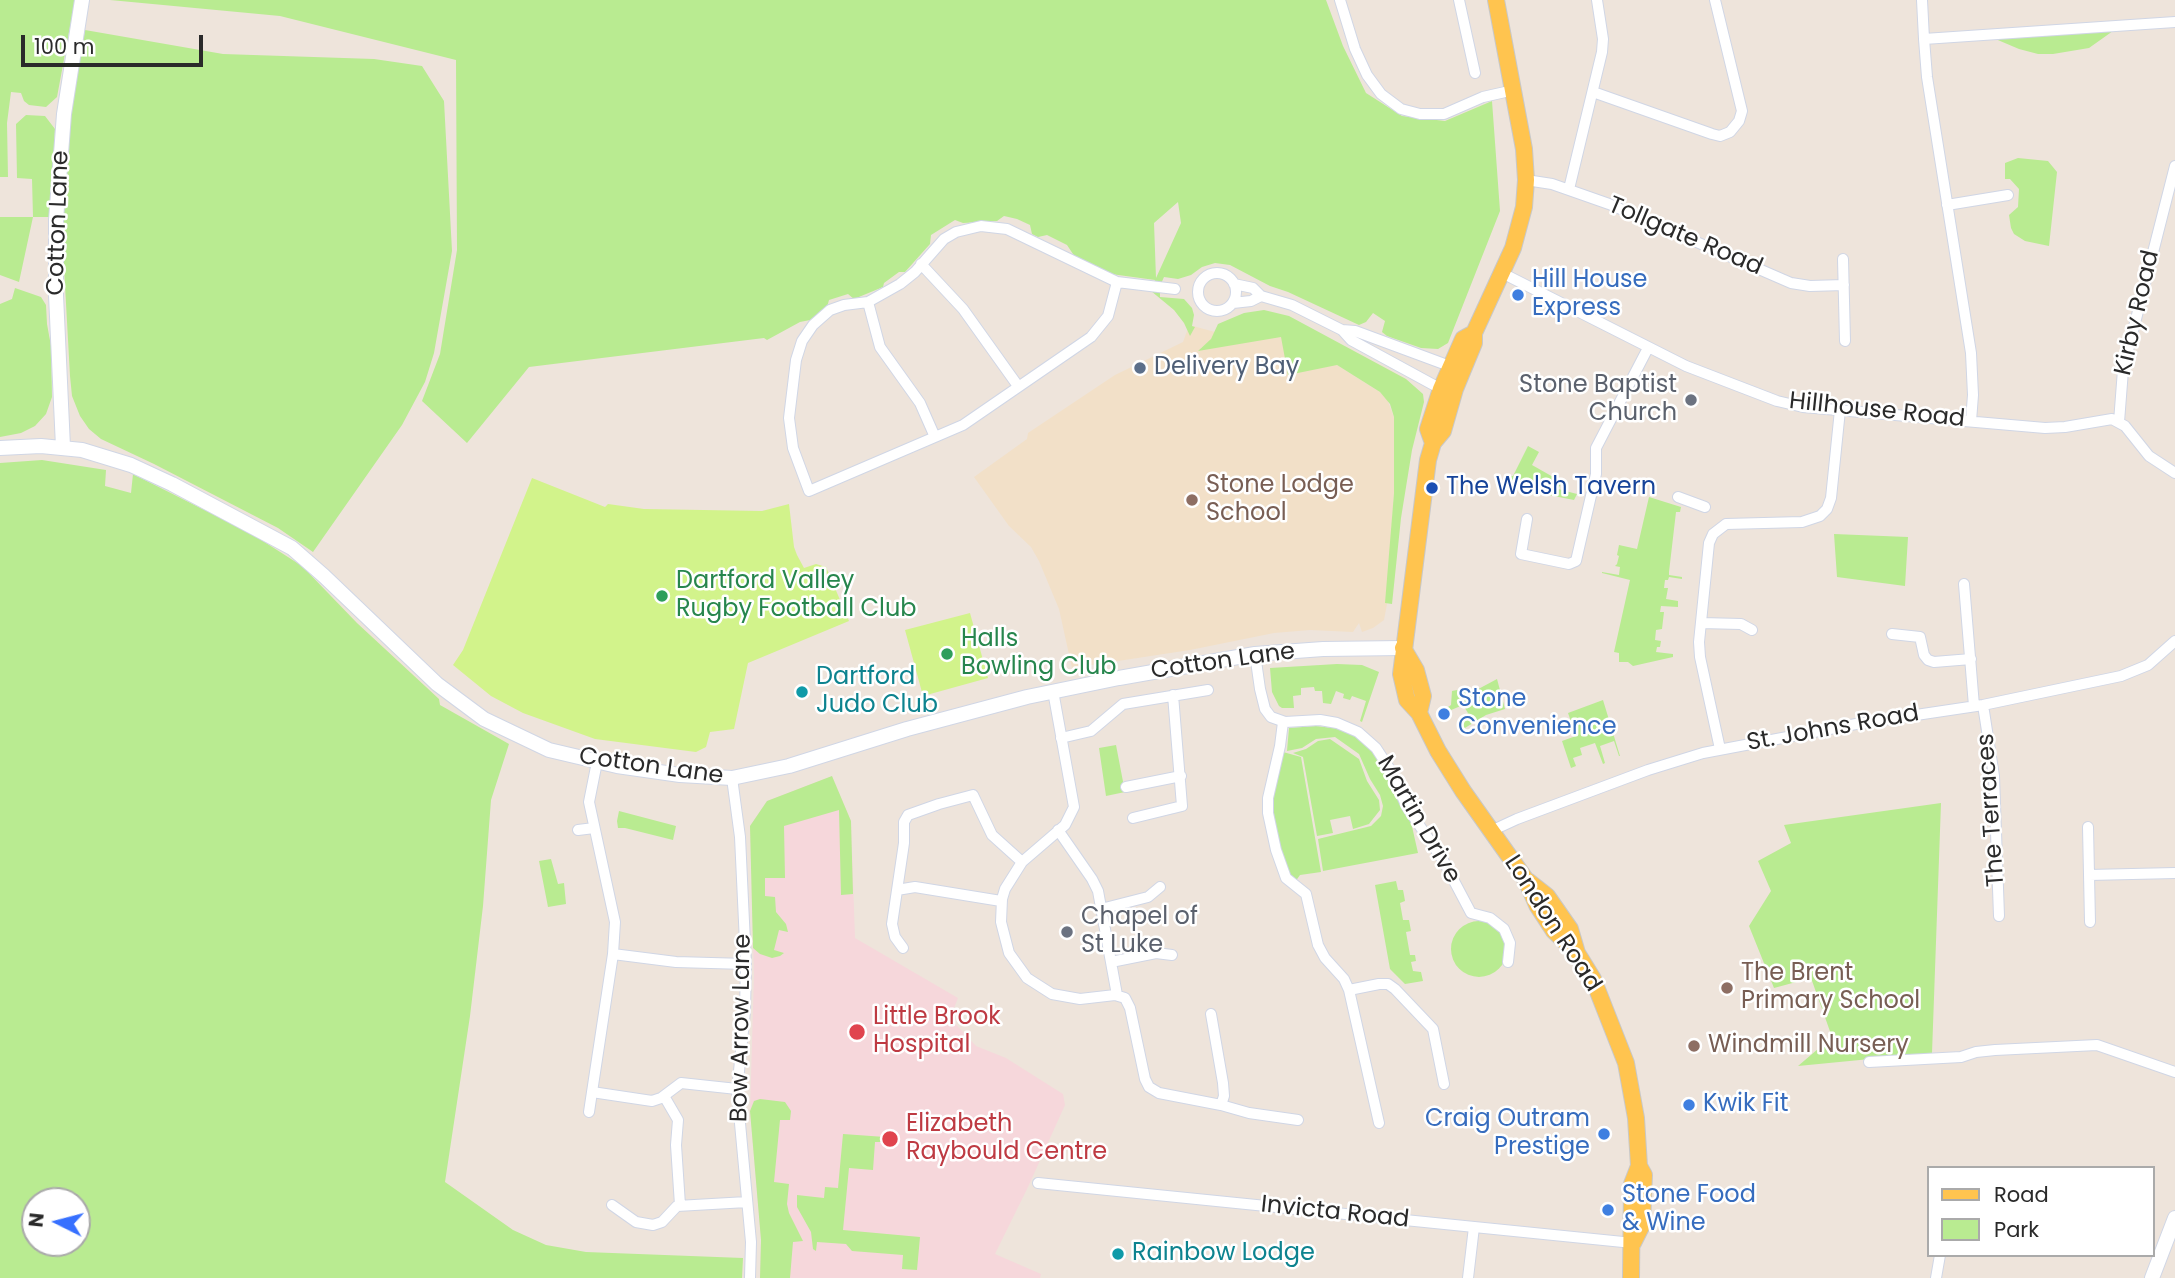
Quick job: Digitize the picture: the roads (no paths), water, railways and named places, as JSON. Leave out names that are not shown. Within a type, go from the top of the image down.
[{"type":"main road","name":"Cotton Lane","points":[[63,447],[55,295],[56,220],[64,114],[82,0]]},
{"type":"main road","points":[[1403,648],[1412,599],[1422,498],[1433,443],[1443,431],[1448,389],[1457,368],[1463,339],[1474,332],[1502,273],[1518,232],[1524,207],[1524,149],[1496,0]]},
{"type":"main road","name":"Cotton Lane","points":[[0,448],[63,447],[99,454],[138,468],[273,537],[303,557],[437,684],[480,716],[539,746],[561,754],[680,775],[732,778],[789,766],[936,720],[1053,691],[1255,654],[1323,649],[1403,648]]},
{"type":"main road","name":"London Road","points":[[1403,648],[1416,670],[1423,696],[1419,713],[1438,751],[1526,880],[1537,905],[1554,931],[1577,953],[1592,979],[1626,1063],[1636,1118],[1639,1166],[1644,1175],[1642,1225],[1633,1243]]},
{"type":"main road","points":[[2152,1278],[2175,1218]]},
{"type":"main road","points":[[1631,1278],[1633,1243]]},
{"type":"street","points":[[1341,0],[1355,48],[1367,75],[1381,94],[1401,109],[1440,115],[1483,97],[1514,90]]},
{"type":"street","points":[[1459,0],[1475,73]]},
{"type":"street","points":[[1569,189],[1594,92],[1603,39],[1597,0]]},
{"type":"street","points":[[1594,92],[1712,134],[1720,136],[1730,132],[1740,121],[1742,111],[1715,0]]},
{"type":"street","points":[[1922,0],[1927,77],[1971,353],[1971,421]]},
{"type":"street","points":[[1924,38],[2175,22]]},
{"type":"street","name":"Kirby Road","points":[[2119,422],[2123,370],[2175,166]]},
{"type":"street","name":"Tollgate Road","points":[[1526,180],[1569,189],[1643,218],[1791,283],[1810,286],[1844,285]]},
{"type":"street","points":[[1947,205],[2008,195]]},
{"type":"street","points":[[1118,282],[1110,310],[1097,331],[963,425],[811,495],[793,448],[790,430],[798,352],[810,328],[826,313],[844,305],[868,302],[900,284],[944,239],[956,232],[994,226],[1015,231],[1118,282],[1175,289]]},
{"type":"street","points":[[1843,259],[1845,341]]},
{"type":"street","points":[[921,264],[959,303],[1018,386]]},
{"type":"street","name":"Hillhouse Road","points":[[1502,273],[1686,366],[1777,401],[1800,407],[2045,428],[2109,419],[2119,422]]},
{"type":"street","points":[[1233,303],[1234,284],[1227,276],[1212,274],[1203,279],[1198,292],[1201,302],[1210,309],[1225,309],[1233,303],[1251,301],[1261,296]]},
{"type":"street","points":[[1234,284],[1253,288],[1261,296],[1293,306],[1342,330],[1355,331],[1457,368]]},
{"type":"street","points":[[868,302],[880,347],[920,403],[935,438]]},
{"type":"street","points":[[1342,330],[1351,340],[1448,389]]},
{"type":"street","points":[[1527,519],[1521,554],[1569,564],[1576,561],[1596,474],[1596,448],[1648,348]]},
{"type":"street","points":[[1720,749],[1700,657],[1709,543],[1718,528],[1735,523],[1812,521],[1827,509],[1831,498],[1840,410]]},
{"type":"street","points":[[2119,422],[2146,453],[2175,473]]},
{"type":"street","points":[[1678,497],[1704,507]]},
{"type":"street","name":"The Terraces","points":[[1964,584],[1971,659],[1994,776],[1999,916]]},
{"type":"street","points":[[1701,623],[1741,624],[1752,630]]},
{"type":"street","points":[[1892,634],[1920,637],[1924,655],[1934,662],[1971,659]]},
{"type":"street","name":"St. Johns Road","points":[[1492,831],[1517,819],[1648,771],[1720,749],[1979,705],[2135,672],[2148,665],[2175,641]]},
{"type":"street","points":[[1255,654],[1265,709],[1271,717],[1283,722],[1268,798],[1277,857],[1286,878],[1308,897],[1318,945],[1327,961],[1344,979],[1349,990],[1379,1123]]},
{"type":"street","points":[[1061,738],[1093,730],[1121,705],[1208,690]]},
{"type":"street","points":[[1053,691],[1074,805],[1069,819],[1022,862],[1008,882],[1002,901],[1001,922],[1006,945],[1014,963],[1031,982],[1052,993],[1068,998],[1089,999],[1116,995],[1125,998],[1129,1004],[1145,1079],[1150,1089],[1157,1093],[1249,1113],[1297,1120]]},
{"type":"street","points":[[1133,818],[1182,806],[1173,695]]},
{"type":"street","name":"Martin Drive","points":[[1283,722],[1334,722],[1355,730],[1371,743],[1389,768],[1414,819],[1444,862],[1471,913],[1490,918],[1504,929],[1510,943],[1508,962]]},
{"type":"street","points":[[589,1112],[613,954],[615,922],[590,806],[597,762]]},
{"type":"street","points":[[1126,787],[1181,776]]},
{"type":"street","name":"Bow Arrow Lane","points":[[732,778],[740,836],[746,964],[745,1011],[737,1089],[751,1242],[751,1278]]},
{"type":"street","points":[[903,948],[895,937],[892,924],[904,843],[904,822],[908,815],[968,795],[975,797],[987,828],[994,838],[1022,862]]},
{"type":"street","points":[[2088,827],[2090,922]]},
{"type":"street","points":[[578,830],[594,828]]},
{"type":"street","points":[[1058,830],[1095,884],[1116,995]]},
{"type":"street","points":[[2089,875],[2175,873]]},
{"type":"street","points":[[897,890],[915,887],[1002,901]]},
{"type":"street","points":[[1101,909],[1148,897],[1160,887]]},
{"type":"street","points":[[1111,962],[1156,953],[1172,955]]},
{"type":"street","points":[[613,954],[676,962],[746,964]]},
{"type":"street","points":[[1349,990],[1379,984],[1388,984],[1395,989],[1433,1029],[1444,1084]]},
{"type":"street","points":[[1211,1014],[1223,1083],[1224,1096],[1221,1105]]},
{"type":"street","points":[[1869,1062],[1961,1057],[1987,1050],[2097,1045],[2175,1072]]},
{"type":"street","points":[[592,1092],[651,1101],[683,1083],[737,1089]]},
{"type":"street","points":[[664,1096],[678,1119],[676,1140],[680,1205]]},
{"type":"street","name":"Invicta Road","points":[[1038,1183],[1633,1243]]},
{"type":"street","points":[[612,1205],[634,1221],[653,1225],[662,1222],[671,1209],[680,1205],[747,1202]]},
{"type":"street","points":[[1468,1278],[1474,1227]]},
{"type":"street","points":[[1936,1278],[1940,1257]]},
{"type":"place","name":"Hill House Express","points":[[1518,295]]},
{"type":"place","name":"Delivery Bay","points":[[1140,368]]},
{"type":"place","name":"Stone Baptist Church","points":[[1691,400]]},
{"type":"place","name":"The Welsh Tavern","points":[[1432,488]]},
{"type":"place","name":"Stone Lodge School","points":[[1192,500]]},
{"type":"place","name":"Dartford Valley Rugby Football Club","points":[[662,596]]},
{"type":"place","name":"Halls Bowling Club","points":[[947,654]]},
{"type":"place","name":"Dartford Judo Club","points":[[802,692]]},
{"type":"place","name":"Stone Convenience","points":[[1444,714]]},
{"type":"place","name":"Chapel of St Luke","points":[[1067,932]]},
{"type":"place","name":"The Brent Primary School","points":[[1727,988]]},
{"type":"place","name":"Little Brook Hospital","points":[[857,1032]]},
{"type":"place","name":"Windmill Nursery","points":[[1694,1046]]},
{"type":"place","name":"Kwik Fit","points":[[1689,1105]]},
{"type":"place","name":"Craig Outram Prestige","points":[[1604,1134]]},
{"type":"place","name":"Elizabeth Raybould Centre","points":[[890,1139]]},
{"type":"place","name":"Stone Food & Wine","points":[[1608,1210]]},
{"type":"place","name":"Rainbow Lodge","points":[[1118,1254]]}]
